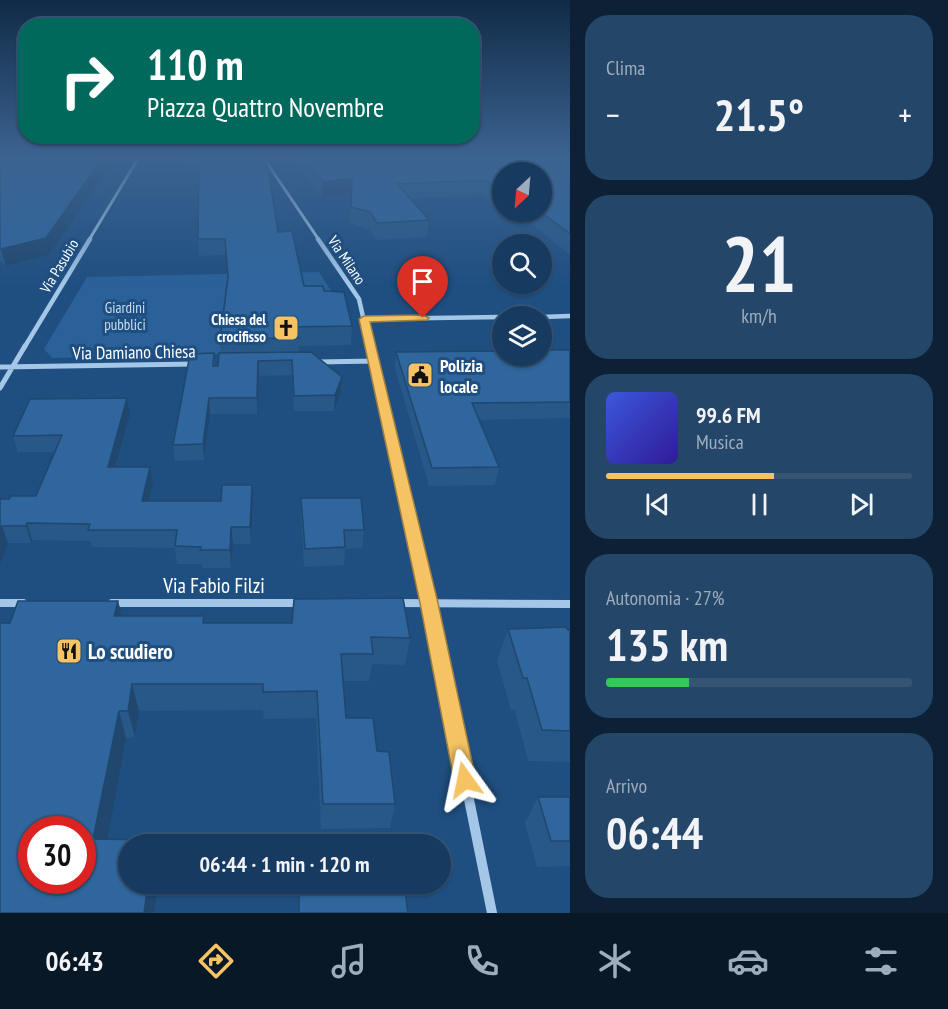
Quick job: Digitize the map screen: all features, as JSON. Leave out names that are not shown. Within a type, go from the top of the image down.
[{"type":"street","name":"Via Pasubio","points":[[0,388],[113,200]]},
{"type":"street","name":"Via Milano","points":[[292,200],[359,299],[376,361],[429,603],[492,913]]},
{"type":"street","points":[[552,317],[570,316]]},
{"type":"street","points":[[364,319],[492,317]]},
{"type":"street","points":[[305,362],[376,361]]},
{"type":"street","name":"Via Damiano Chiesa","points":[[0,367],[199,364]]},
{"type":"street","points":[[0,603],[36,603]]},
{"type":"street","name":"Via Fabio Filzi","points":[[107,603],[310,603]]},
{"type":"street","points":[[393,603],[570,604]]},
{"type":"green space","name":"Giardini pubblici","points":[[319,272],[345,313],[227,354],[52,358],[44,349],[87,277]]},
{"type":"building","points":[[0,200],[73,200],[46,238],[0,248]]},
{"type":"building","points":[[198,200],[273,200],[278,232],[292,231],[304,286],[323,286],[324,291],[344,292],[352,326],[285,327],[299,338],[220,339],[228,277],[225,239],[198,239]]},
{"type":"building","points":[[351,200],[411,200],[429,220],[377,223],[370,212],[351,207]]},
{"type":"building","points":[[552,200],[570,200],[570,234],[552,220]]},
{"type":"building","points":[[552,350],[570,350],[570,402],[472,403],[499,467],[432,468],[396,352],[492,351],[492,366],[552,366]]},
{"type":"building","points":[[311,352],[342,377],[335,395],[294,396],[292,360],[258,361],[257,398],[209,398],[203,444],[173,445],[190,354],[214,353],[213,366],[218,366],[219,353]]},
{"type":"building","points":[[127,398],[108,467],[150,467],[142,501],[221,501],[222,485],[252,485],[250,527],[231,527],[230,550],[200,550],[201,547],[175,546],[177,530],[88,530],[90,524],[27,523],[26,526],[2,526],[0,531],[0,499],[9,499],[11,496],[36,496],[62,435],[13,436],[30,399]]},
{"type":"building","points":[[301,498],[361,498],[364,530],[344,530],[345,547],[305,549]]},
{"type":"building","points":[[403,598],[410,638],[371,637],[373,654],[341,654],[346,718],[373,718],[377,751],[389,752],[395,804],[323,804],[317,691],[263,692],[263,684],[132,684],[128,711],[119,711],[96,824],[96,816],[18,816],[18,894],[96,894],[96,839],[118,839],[118,894],[147,894],[144,913],[0,913],[0,623],[10,623],[18,601],[118,601],[114,616],[204,616],[203,623],[292,623],[294,599]]},
{"type":"building","points":[[566,627],[570,630],[570,731],[542,730],[527,678],[523,678],[508,629]]},
{"type":"building","points":[[538,797],[570,797],[570,841],[551,841]]},
{"type":"building","points":[[299,894],[405,894],[408,913],[299,913]]},
{"type":"place","name":"Chiesa del crocifisso","points":[[286,328]]},
{"type":"place","name":"Polizia locale","points":[[420,375]]},
{"type":"place","name":"Lo scudiero","points":[[69,651]]},
{"type":"route","points":[[423,318],[364,319],[376,361],[465,780]]}]
